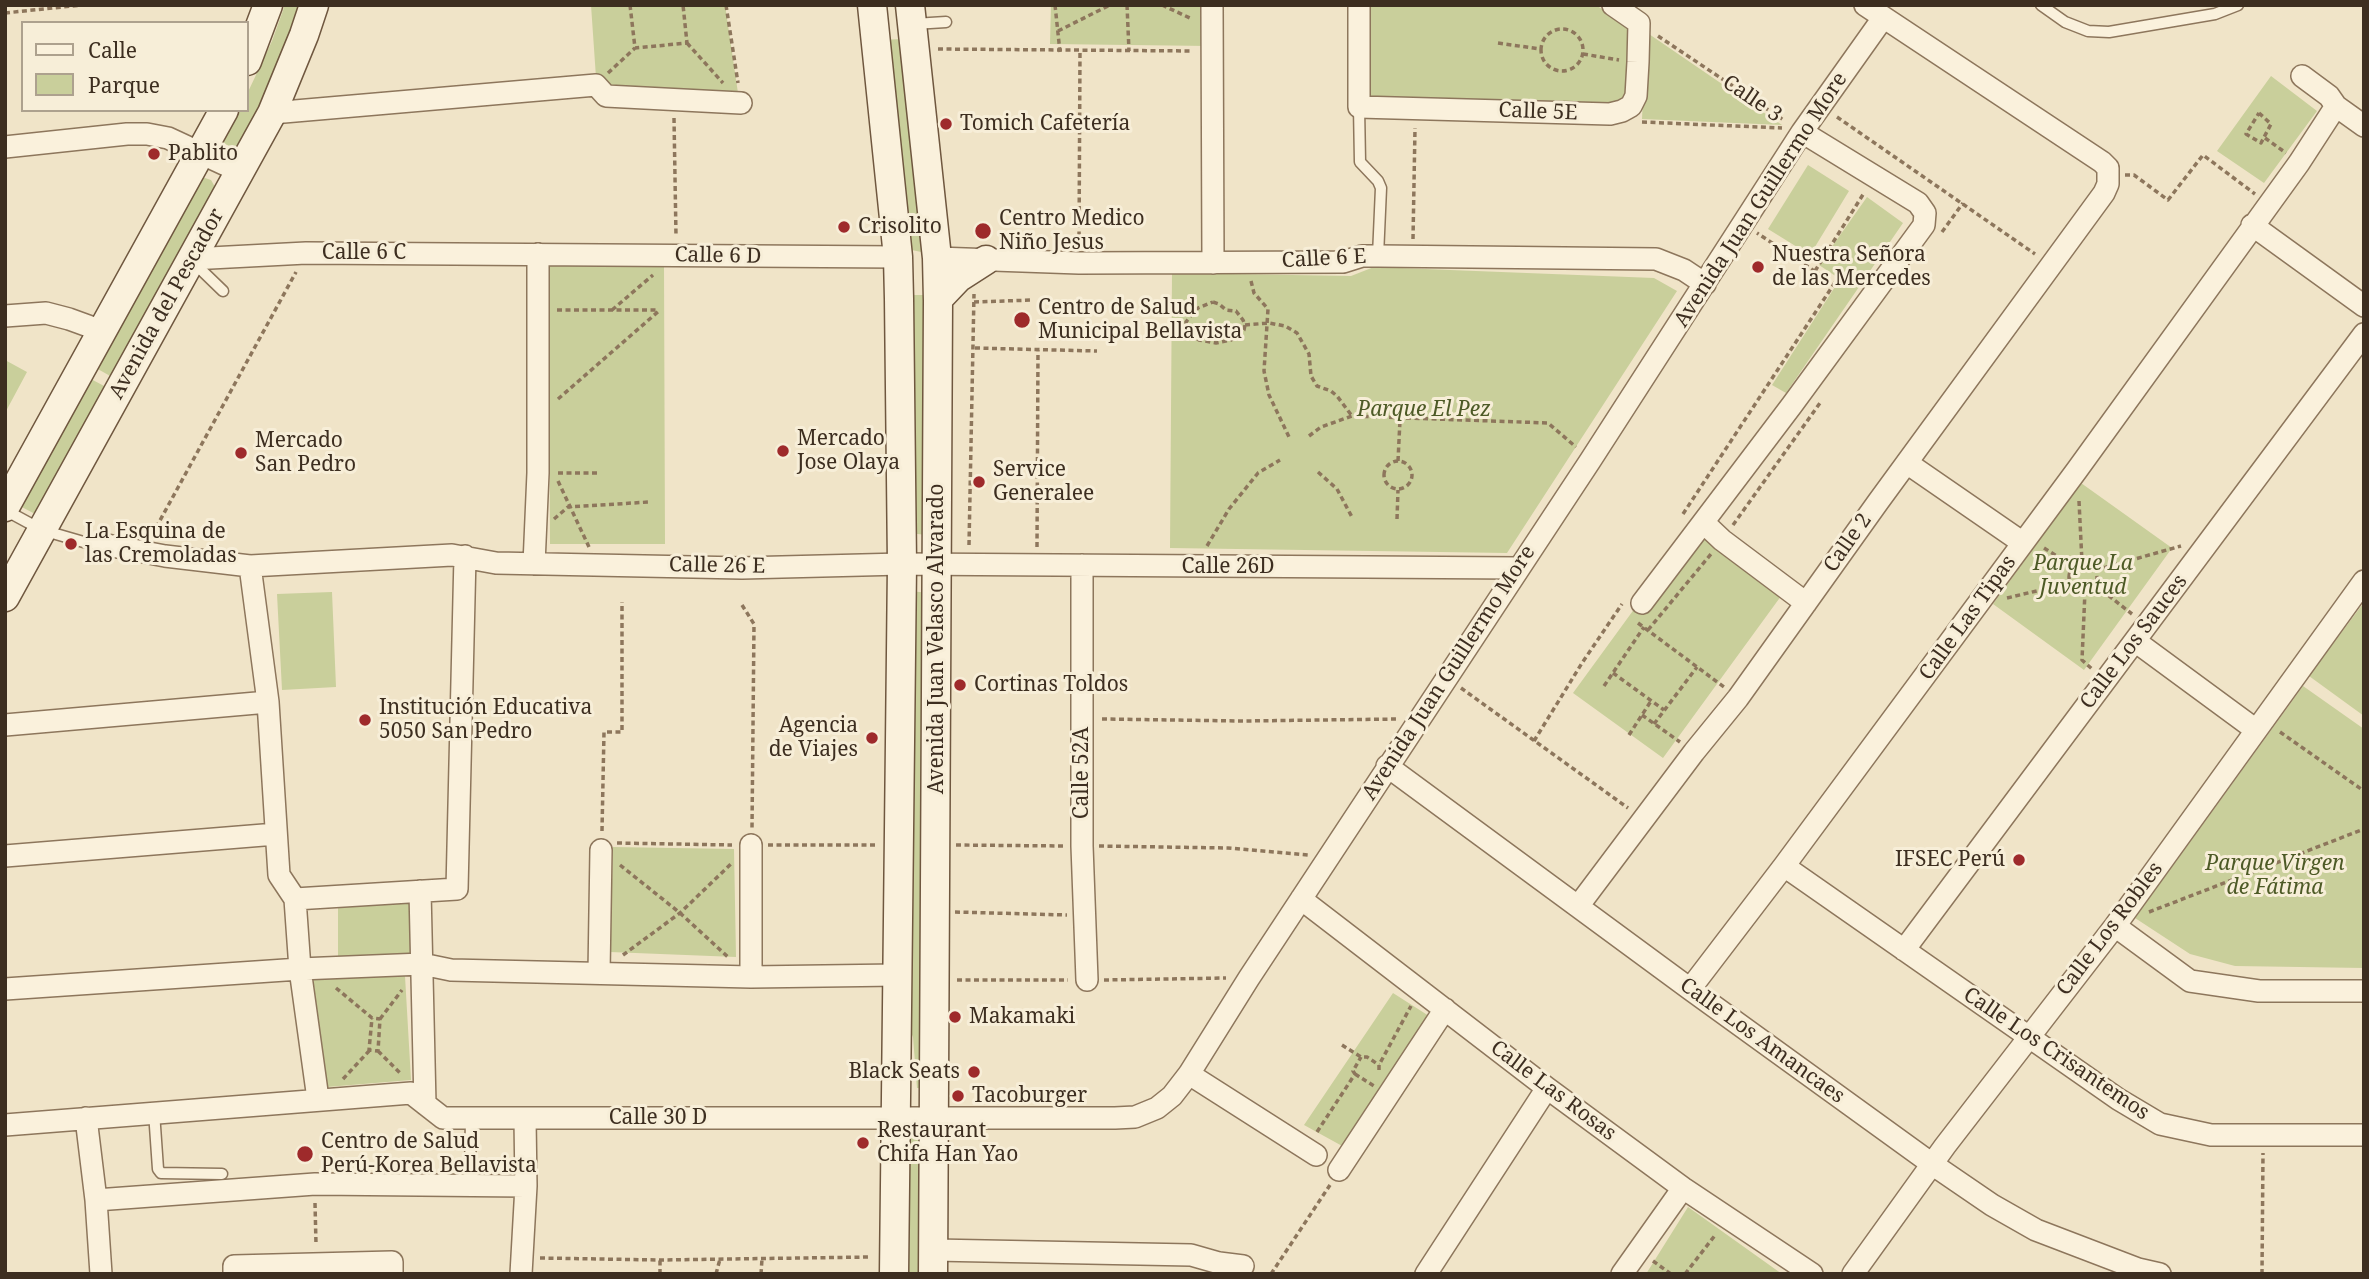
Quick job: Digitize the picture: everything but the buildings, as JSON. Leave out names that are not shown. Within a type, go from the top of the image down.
[{"type":"main road","points":[[248,58],[268,5]]},
{"type":"main road","name":"Avenida del Pescador","points":[[5,597],[272,113],[314,5]]},
{"type":"main road","name":"Avenida Juan Velasco Alvarado","points":[[876,6],[898,264],[902,564],[894,1265]]},
{"type":"main road","name":"Avenida Juan Velasco Alvarado","points":[[913,26],[938,276],[934,1262]]},
{"type":"main road","name":"Avenida del Pescador","points":[[5,509],[223,112]]},
{"type":"main road","points":[[898,264],[938,276],[958,278],[980,273]]},
{"type":"street","points":[[1212,5],[1213,263]]},
{"type":"street","points":[[1359,5],[1360,107]]},
{"type":"street","points":[[1614,5],[1639,23],[1636,96],[1632,106],[1622,111]]},
{"type":"street","points":[[1865,5],[2102,162],[2108,168],[2109,176]]},
{"type":"street","name":"Avenida Juan Guillermo More","points":[[897,1117],[1135,1117],[1157,1108],[1172,1096],[1189,1074],[1387,766],[1448,679],[1705,284],[1743,224],[1795,128],[1820,106],[1883,18]]},
{"type":"street","points":[[2302,76],[2364,126]]},
{"type":"street","points":[[272,113],[596,85],[606,96],[741,103]]},
{"type":"street","name":"Calle Las Tipas","points":[[1690,989],[2026,540],[2269,204],[2336,106]]},
{"type":"street","name":"Calle 5E","points":[[1360,107],[1610,114],[1622,111]]},
{"type":"street","name":"Calle 3","points":[[1704,523],[1924,225],[1925,213],[1918,203],[1795,128]]},
{"type":"street","points":[[5,147],[147,134],[168,138],[239,171]]},
{"type":"street","name":"Calle 2","points":[[1579,905],[1738,698],[2104,193],[2109,176]]},
{"type":"street","points":[[2252,225],[2364,306]]},
{"type":"street","name":"Calle 6 C","points":[[191,259],[306,253],[538,254]]},
{"type":"street","points":[[534,564],[538,417],[538,254]]},
{"type":"street","name":"Calle 6 D","points":[[538,254],[676,255],[898,264]]},
{"type":"street","name":"Calle 6 E","points":[[938,276],[1079,263],[1343,262],[1362,256],[1412,256],[1656,260],[1685,270],[1705,284]]},
{"type":"street","points":[[5,316],[46,313],[102,331]]},
{"type":"street","name":"Calle Los Sauces","points":[[1904,950],[2364,334]]},
{"type":"street","points":[[1907,463],[2026,540]]},
{"type":"street","points":[[1633,609],[1704,523],[1722,540],[1806,603]]},
{"type":"street","name":"Calle 26 E","points":[[107,545],[250,566],[465,556],[496,563],[742,568],[937,564]]},
{"type":"street","points":[[295,899],[457,889],[465,556]]},
{"type":"street","name":"Calle 26D","points":[[937,564],[1519,568]]},
{"type":"street","name":"Calle 52A","points":[[1082,565],[1082,846],[1087,980]]},
{"type":"street","points":[[250,566],[268,702],[279,875],[295,899],[300,969],[322,1099]]},
{"type":"street","name":"Calle Los Robles","points":[[1853,1274],[2028,1036],[2115,926],[2364,581]]},
{"type":"street","points":[[2141,633],[2260,725]]},
{"type":"street","points":[[5,725],[268,702]]},
{"type":"street","name":"Calle Los Amancaes","points":[[1387,766],[1690,989],[1992,1205],[2036,1230],[2137,1271],[2160,1274]]},
{"type":"street","points":[[5,856],[276,834]]},
{"type":"street","points":[[751,845],[751,977]]},
{"type":"street","points":[[599,973],[601,850]]},
{"type":"street","name":"Calle Los Crisantemos","points":[[1784,866],[2118,1099],[2160,1124],[2211,1135],[2364,1135]]},
{"type":"street","points":[[5,1125],[322,1099],[418,1099],[422,964],[419,891]]},
{"type":"street","name":"Calle Las Rosas","points":[[1301,899],[1547,1088],[1683,1188],[1812,1274]]},
{"type":"street","points":[[2115,926],[2190,981],[2259,991],[2364,991]]},
{"type":"street","points":[[5,989],[300,969],[422,964],[451,970],[751,977],[898,975]]},
{"type":"street","points":[[1339,1170],[1445,1009]]},
{"type":"street","points":[[1189,1074],[1311,1152]]},
{"type":"street","points":[[1426,1274],[1547,1088]]},
{"type":"street","name":"Calle 30 D","points":[[418,1099],[443,1118],[897,1117]]},
{"type":"street","points":[[86,1118],[96,1200],[101,1274]]},
{"type":"street","points":[[521,1266],[526,1186],[525,1119]]},
{"type":"street","points":[[96,1200],[315,1184],[526,1186]]},
{"type":"street","points":[[1622,1274],[1683,1188]]},
{"type":"street","points":[[934,1262],[1191,1255],[1243,1266]]},
{"type":"street","points":[[234,1270],[316,1264],[392,1268]]},
{"type":"lane","points":[[2041,5],[2065,22],[2088,31],[2109,32],[2215,14],[2238,5]]},
{"type":"lane","points":[[913,26],[946,22]]},
{"type":"lane","points":[[1360,107],[1360,162],[1381,188],[1378,256]]},
{"type":"lane","points":[[191,259],[223,291]]},
{"type":"lane","points":[[5,509],[42,530],[107,545]]},
{"type":"lane","points":[[154,1112],[158,1169],[161,1173],[222,1174]]},
{"type":"lane","points":[[470,1171],[471,1119]]},
{"type":"path","points":[[5,13],[82,5]]},
{"type":"path","points":[[630,5],[635,48]]},
{"type":"path","points":[[683,5],[687,43],[741,103]]},
{"type":"path","points":[[726,5],[741,103]]},
{"type":"path","points":[[1055,5],[1060,52]]},
{"type":"path","points":[[1058,31],[1110,5]]},
{"type":"path","points":[[1127,5],[1129,51]]},
{"type":"path","points":[[1162,5],[1212,28]]},
{"type":"path","name":"Calle 3","points":[[1639,23],[1795,128]]},
{"type":"path","points":[[913,26],[1060,52],[1213,51]]},
{"type":"path","points":[[1564,29],[1571,31],[1581,41],[1583,54],[1576,66],[1563,72],[1549,68],[1540,49],[1542,42],[1551,32],[1564,29]]},
{"type":"path","points":[[596,85],[635,48],[687,43]]},
{"type":"path","points":[[1498,43],[1540,49]]},
{"type":"path","points":[[1079,263],[1080,51]]},
{"type":"path","points":[[1583,54],[1638,62]]},
{"type":"path","points":[[612,310],[676,255],[674,99]]},
{"type":"path","points":[[1820,106],[2052,265]]},
{"type":"path","points":[[1412,256],[1415,108]]},
{"type":"path","points":[[1622,111],[1639,121],[1795,128]]},
{"type":"path","points":[[2259,113],[2271,124],[2260,143],[2246,134],[2259,113]]},
{"type":"path","points":[[2109,176],[2134,175],[2168,200],[2203,155],[2269,204]]},
{"type":"path","points":[[1815,271],[1875,177]]},
{"type":"path","points":[[1679,519],[1834,284],[1743,224]]},
{"type":"path","points":[[143,552],[306,253]]},
{"type":"path","points":[[1251,262],[1251,285],[1254,293],[1268,309],[1264,371],[1269,395],[1290,439]]},
{"type":"path","points":[[969,553],[974,302],[980,273]]},
{"type":"path","points":[[974,302],[1033,300]]},
{"type":"path","points":[[1213,302],[1226,310],[1236,311],[1245,325],[1240,334],[1231,340],[1216,343],[1195,339],[1185,327],[1192,313],[1213,302]]},
{"type":"path","points":[[538,310],[660,310],[538,417]]},
{"type":"path","points":[[1245,325],[1285,326],[1297,333],[1309,354],[1311,376],[1317,386],[1337,396],[1352,416]]},
{"type":"path","points":[[975,348],[1097,351]]},
{"type":"path","points":[[1037,565],[1038,349]]},
{"type":"path","points":[[1309,436],[1321,427],[1352,416],[1400,420],[1548,423],[1590,461]]},
{"type":"path","points":[[1398,461],[1400,420]]},
{"type":"path","points":[[1195,566],[1228,509],[1258,473],[1280,460]]},
{"type":"path","points":[[1398,461],[1409,467],[1412,475],[1406,486],[1398,489],[1386,484],[1383,475],[1386,467],[1398,461]]},
{"type":"path","points":[[2077,470],[2082,562]]},
{"type":"path","points":[[1318,472],[1337,489],[1353,519]]},
{"type":"path","points":[[598,565],[568,506],[555,473],[599,473]]},
{"type":"path","points":[[1397,519],[1398,489]]},
{"type":"path","points":[[535,537],[568,506],[649,502]]},
{"type":"path","points":[[1604,685],[1646,629],[1722,540]]},
{"type":"path","points":[[2026,540],[2073,566]]},
{"type":"path","points":[[2096,570],[2185,545],[2199,555]]},
{"type":"path","points":[[2082,562],[2090,564],[2096,570],[2097,578],[2095,585],[2085,591],[2076,590],[2070,583],[2068,574],[2073,566],[2082,562]]},
{"type":"path","points":[[1978,604],[2070,583]]},
{"type":"path","points":[[2095,585],[2141,633]]},
{"type":"path","points":[[2085,591],[2082,660],[2106,680]]},
{"type":"path","points":[[622,602],[622,732],[604,732],[601,850],[680,913],[751,977]]},
{"type":"path","points":[[599,973],[680,913],[751,845],[754,624],[742,605]]},
{"type":"path","points":[[1619,609],[1633,609]]},
{"type":"path","points":[[1619,609],[1633,609]]},
{"type":"path","points":[[1534,741],[1619,609]]},
{"type":"path","points":[[1633,609],[1646,629],[1738,698]]},
{"type":"path","points":[[1654,723],[1697,667]]},
{"type":"path","points":[[1613,673],[1664,710]]},
{"type":"path","points":[[1448,679],[1644,820]]},
{"type":"path","points":[[1629,735],[1651,701]]},
{"type":"path","points":[[1642,715],[1694,752]]},
{"type":"path","points":[[1082,718],[1420,720]]},
{"type":"path","points":[[2260,725],[2364,791]]},
{"type":"path","points":[[2148,913],[2364,829]]},
{"type":"path","points":[[936,845],[1228,848],[1329,856]]},
{"type":"path","points":[[936,912],[1086,915]]},
{"type":"path","points":[[936,980],[1249,978]]},
{"type":"path","points":[[331,984],[372,1018],[380,1019],[378,1051]]},
{"type":"path","points":[[1370,1084],[1420,990]]},
{"type":"path","points":[[322,1099],[369,1050],[372,1018]]},
{"type":"path","points":[[1342,1045],[1361,1058]]},
{"type":"path","points":[[369,1050],[378,1051],[411,1083],[418,1099]]},
{"type":"path","points":[[1311,1152],[1355,1074],[1353,1071],[1361,1058],[1367,1056],[1379,1065]]},
{"type":"path","points":[[2262,1274],[2263,1135]]},
{"type":"path","points":[[1272,1274],[1339,1170]]},
{"type":"path","points":[[315,1184],[316,1264]]},
{"type":"path","points":[[1685,1274],[1728,1218]]},
{"type":"path","points":[[521,1266],[720,1259],[894,1265]]},
{"type":"path","points":[[716,1274],[720,1259]]},
{"type":"path","points":[[761,1274],[762,1259]]},
{"type":"path","points":[[660,1260],[660,1274]]},
{"type":"green space","points":[[285,5],[303,5],[279,71],[238,150],[221,142],[237,112],[248,112],[248,92],[272,41]]},
{"type":"green space","points":[[591,5],[725,5],[738,93],[597,92]]},
{"type":"green space","points":[[1051,5],[1208,5],[1209,46],[1050,44]]},
{"type":"green space","points":[[1368,5],[1596,5],[1632,30],[1630,96],[1620,106],[1368,104]]},
{"type":"green space","points":[[1646,32],[1782,125],[1642,119]]},
{"type":"green space","points":[[902,39],[926,253],[907,249],[881,40]]},
{"type":"green space","points":[[2271,76],[2317,111],[2264,183],[2217,151]]},
{"type":"green space","points":[[1808,165],[1849,191],[1810,255],[1768,229]]},
{"type":"green space","points":[[202,177],[211,180],[215,187],[112,377],[96,368]]},
{"type":"green space","points":[[1867,197],[1903,223],[1786,393],[1772,385],[1840,279],[1819,265]]},
{"type":"green space","points":[[549,266],[664,266],[665,544],[550,544]]},
{"type":"green space","name":"Parque El Pez","points":[[1374,267],[1654,278],[1677,291],[1507,553],[1170,548],[1172,273],[1351,276]]},
{"type":"green space","points":[[907,295],[933,295],[927,535],[908,533]]},
{"type":"green space","points":[[5,360],[27,372],[5,413]]},
{"type":"green space","points":[[89,378],[106,387],[37,515],[18,505]]},
{"type":"green space","name":"Parque La Juventud","points":[[2081,483],[2172,548],[2084,670],[1993,604]]},
{"type":"green space","points":[[1694,527],[1784,592],[1663,758],[1573,693]]},
{"type":"green space","points":[[911,591],[928,593],[926,1088],[917,1088],[913,1037],[905,1020]]},
{"type":"green space","points":[[332,592],[336,687],[282,690],[277,594]]},
{"type":"green space","points":[[2362,605],[2364,607],[2364,716],[2309,676]]},
{"type":"green space","name":"Parque Virgen de Fátima","points":[[2303,686],[2364,729],[2364,968],[2235,966],[2190,954],[2135,918]]},
{"type":"green space","points":[[613,847],[734,849],[736,957],[610,952]]},
{"type":"green space","points":[[338,904],[412,904],[412,957],[338,957]]},
{"type":"green space","points":[[405,976],[411,1080],[327,1087],[313,978]]},
{"type":"green space","points":[[1393,993],[1429,1016],[1344,1147],[1304,1125]]},
{"type":"green space","points":[[903,1133],[918,1137],[922,1199],[922,1274],[902,1274]]},
{"type":"green space","points":[[1688,1207],[1782,1274],[1646,1274]]},
{"type":"place","name":"Tomich Cafetería","points":[[946,124]]},
{"type":"place","name":"Pablito","points":[[154,154]]},
{"type":"place","name":"Crisolito","points":[[844,227]]},
{"type":"place","name":"Centro Medico Niño Jesus","points":[[983,231]]},
{"type":"place","name":"Nuestra Señora de las Mercedes","points":[[1758,267]]},
{"type":"place","name":"Centro de Salud Municipal Bellavista","points":[[1022,320]]},
{"type":"place","name":"Mercado Jose Olaya","points":[[783,451]]},
{"type":"place","name":"Mercado San Pedro","points":[[241,453]]},
{"type":"place","name":"Service Generalee","points":[[979,482]]},
{"type":"place","name":"La Esquina de las Cremoladas","points":[[71,544]]},
{"type":"place","name":"Cortinas Toldos","points":[[960,685]]},
{"type":"place","name":"Institución Educativa 5050 San Pedro","points":[[365,720]]},
{"type":"place","name":"Agencia de Viajes","points":[[872,738]]},
{"type":"place","name":"IFSEC Perú","points":[[2019,860]]},
{"type":"place","name":"Makamaki","points":[[955,1017]]},
{"type":"place","name":"Black Seats","points":[[974,1072]]},
{"type":"place","name":"Tacoburger","points":[[958,1096]]},
{"type":"place","name":"Restaurant Chifa Han Yao","points":[[863,1143]]},
{"type":"place","name":"Centro de Salud Perú-Korea Bellavista","points":[[305,1154]]}]
